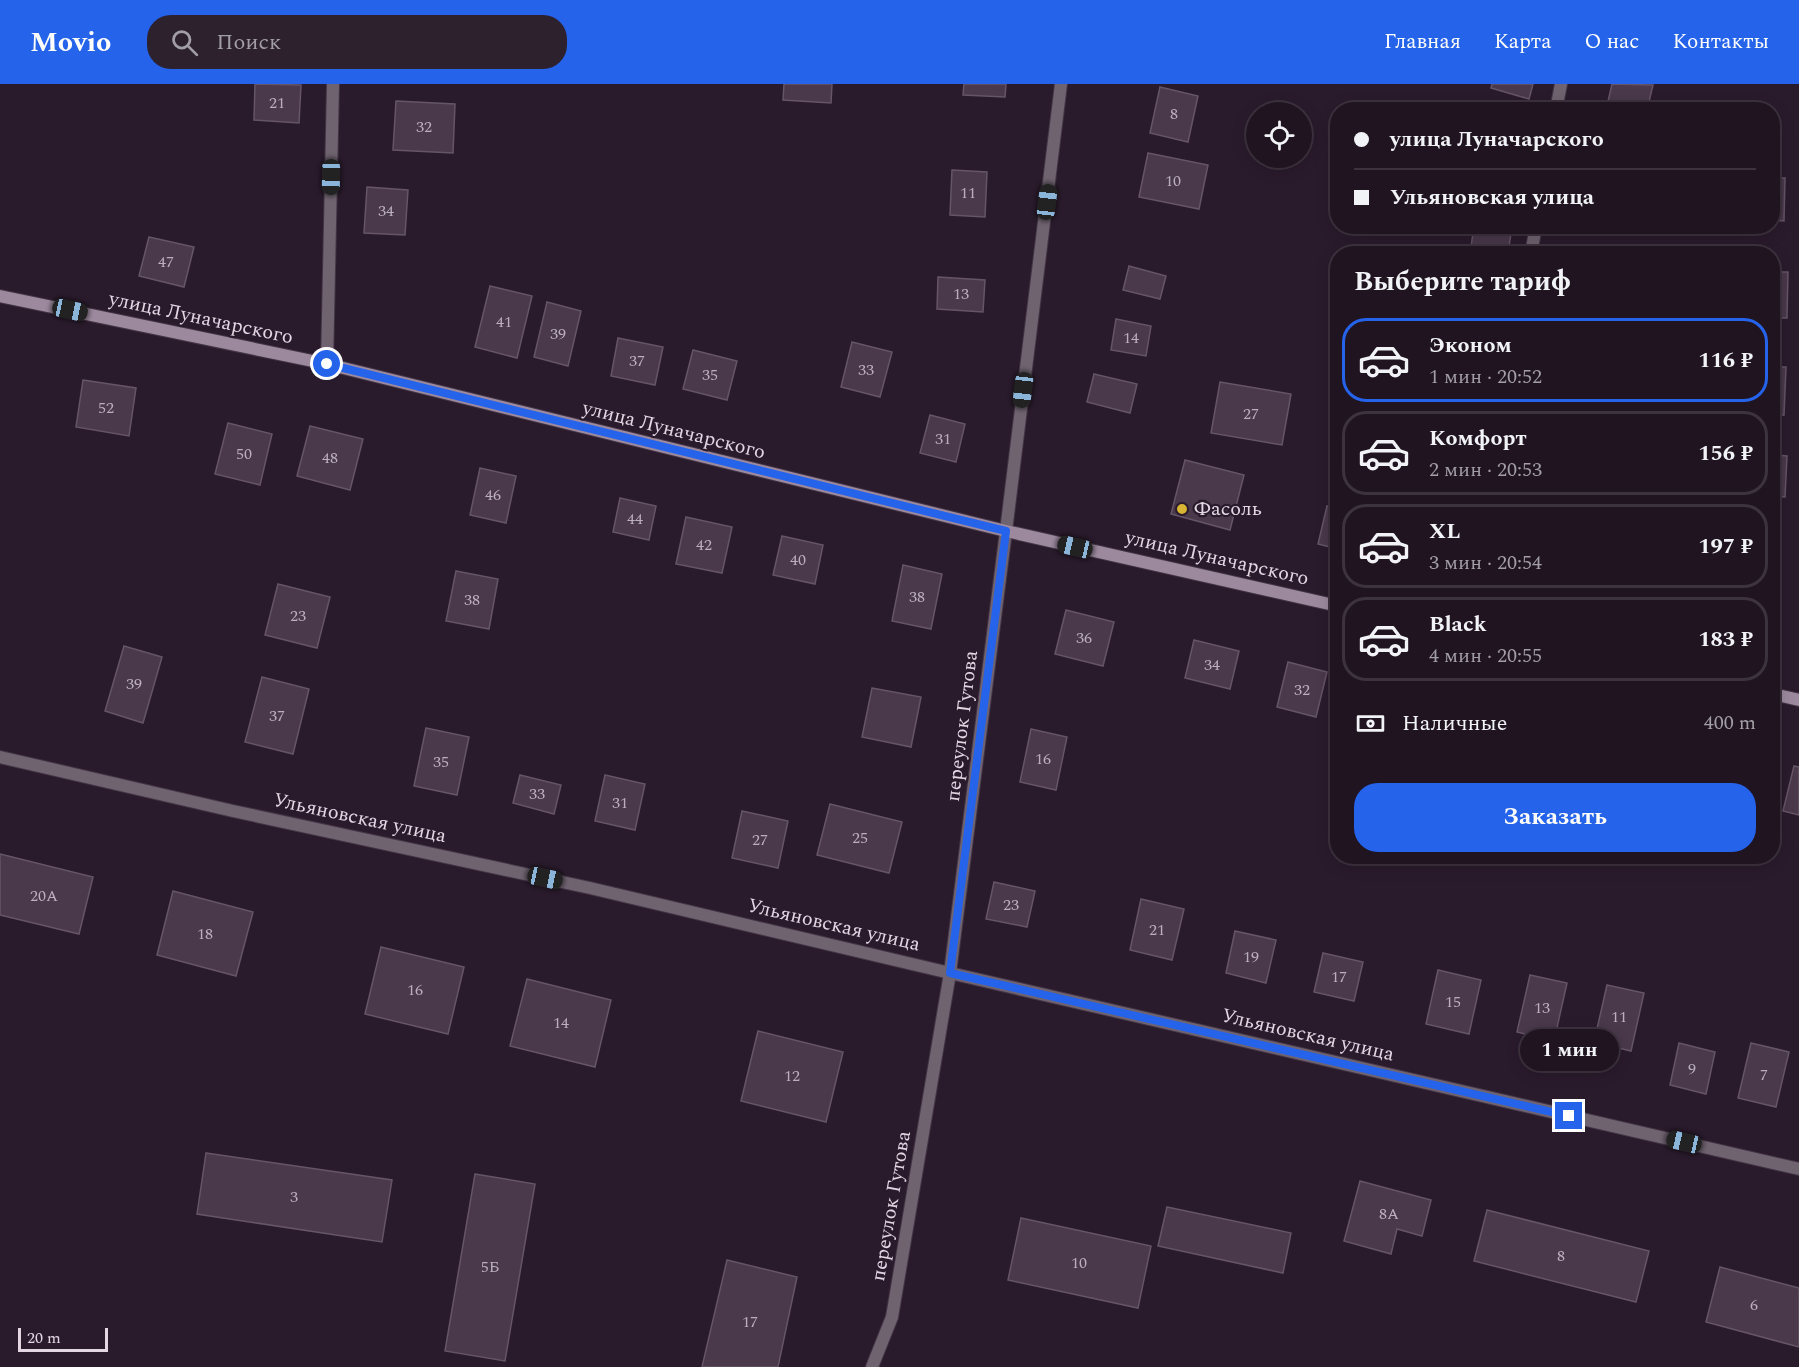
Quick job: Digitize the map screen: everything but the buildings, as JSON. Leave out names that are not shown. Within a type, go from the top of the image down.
[{"type":"main road","name":"улица Луначарского","points":[[0,296],[327,364],[1006,531],[1330,604]]},
{"type":"main road","points":[[1780,695],[1799,699]]},
{"type":"street","points":[[327,364],[333,84]]},
{"type":"street","name":"переулок Гутова","points":[[872,1367],[892,1317],[950,973],[1061,84]]},
{"type":"street","points":[[1558,102],[1561,84]]},
{"type":"street","name":"Ульяновская улица","points":[[0,757],[233,811],[590,888],[1799,1169]]},
{"type":"place","name":"Фасоль","points":[[1182,509]]},
{"type":"route","points":[[327,364],[1006,531],[950,973],[1569,1116]]}]
